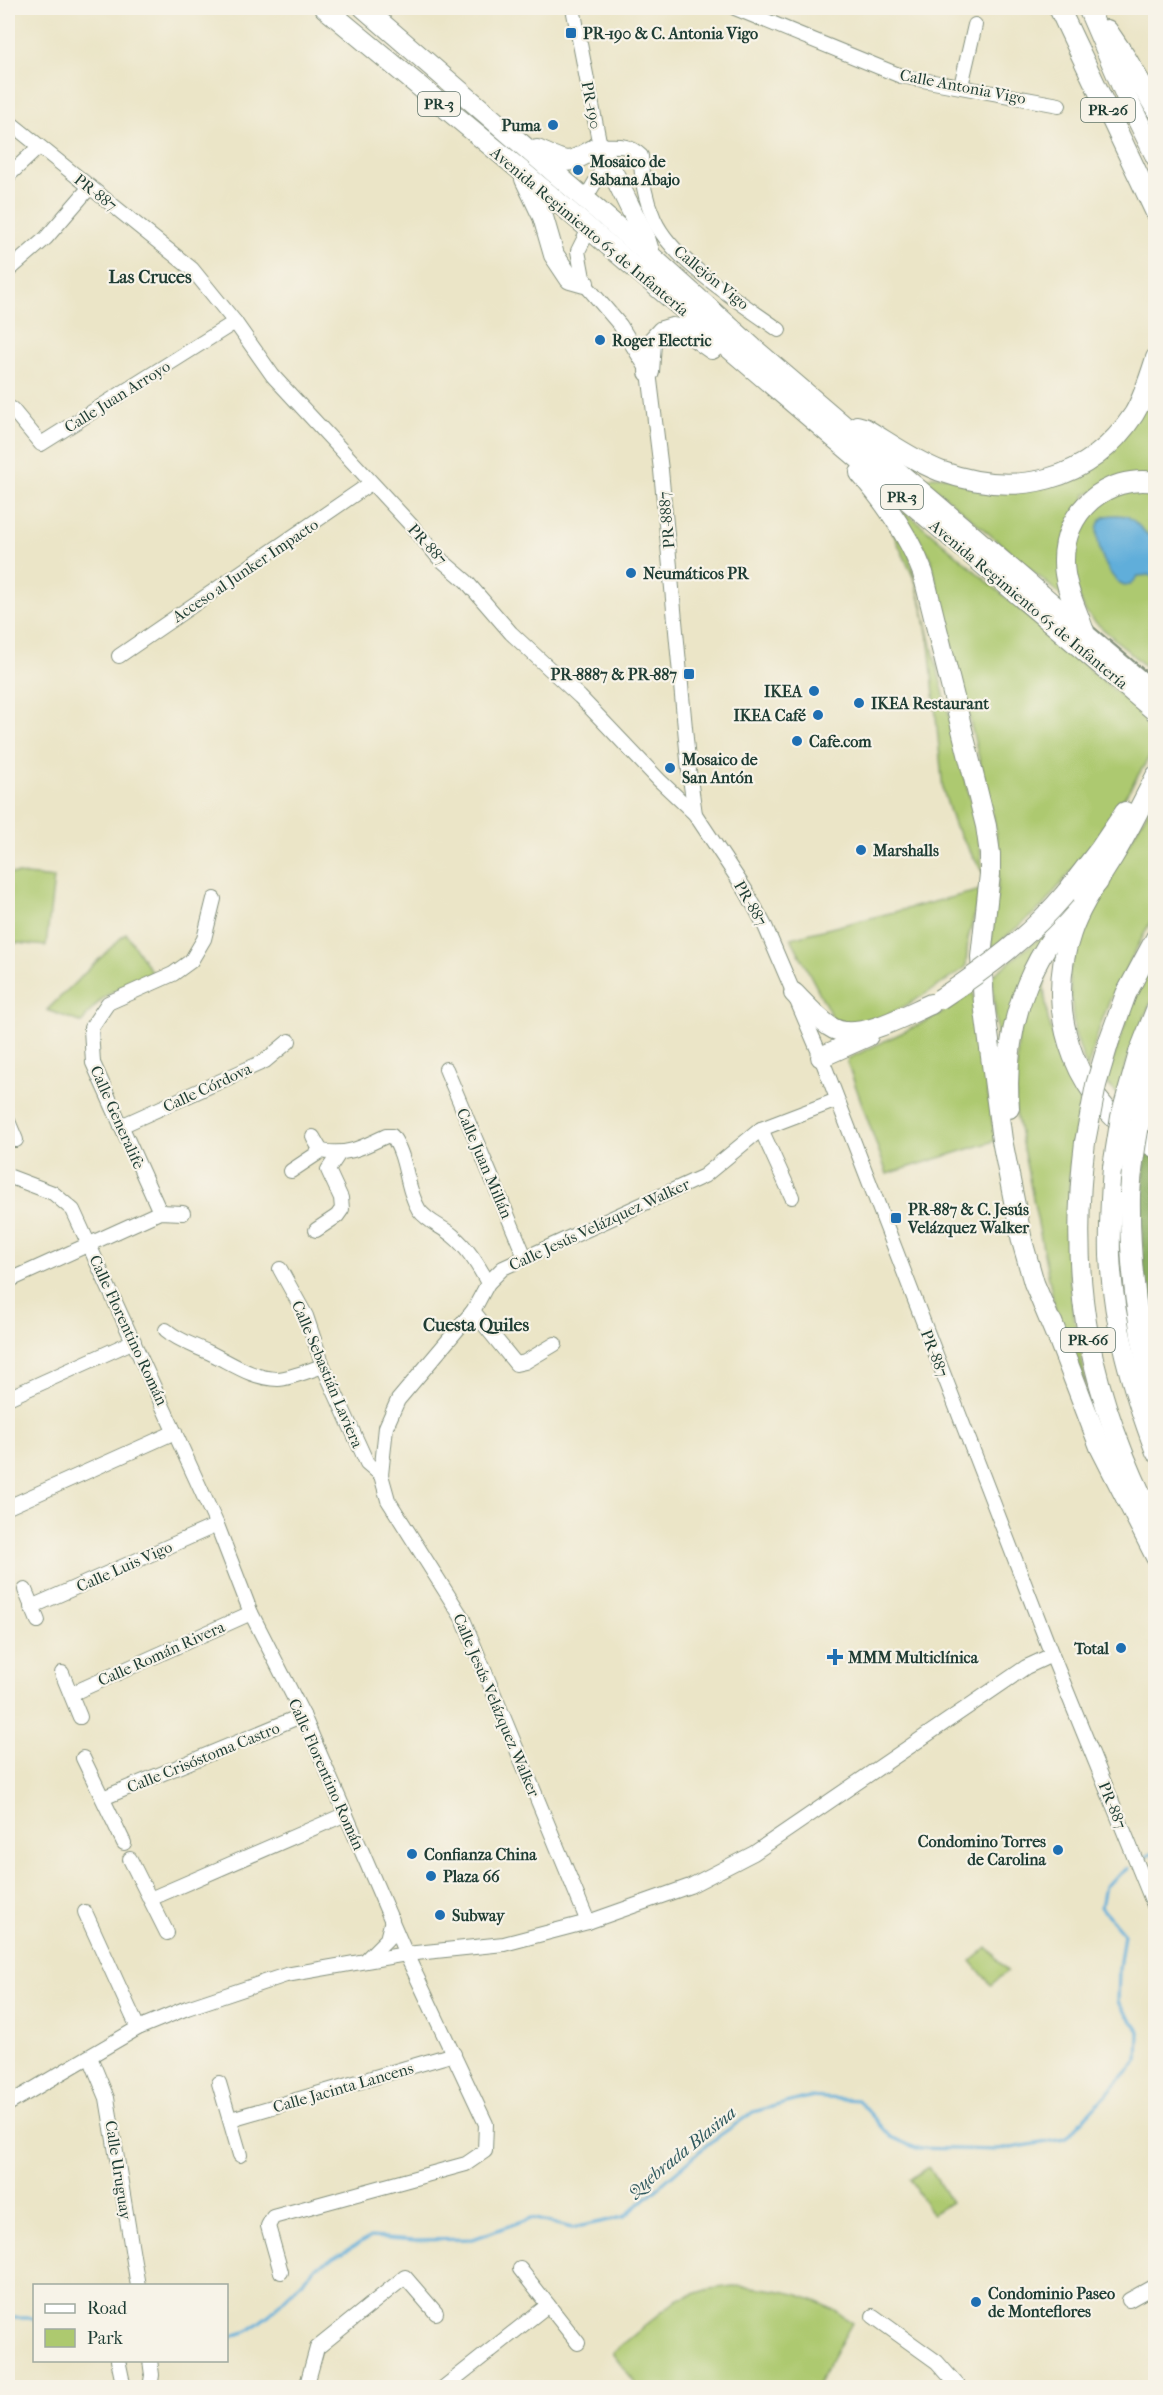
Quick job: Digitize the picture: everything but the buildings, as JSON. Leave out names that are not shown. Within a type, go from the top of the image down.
[{"type":"highway","name":"Avenida Regimiento 65 de Infantería","points":[[324,8],[519,169],[1155,712]]},
{"type":"highway","name":"PR-26","points":[[1059,8],[1155,213]]},
{"type":"highway","points":[[1090,8],[1126,96],[1155,157]]},
{"type":"highway","name":"PR-26","points":[[1090,8],[1126,58],[1155,109]]},
{"type":"highway","name":"Avenida Regimiento 65 de Infantería","points":[[374,11],[753,348],[1084,631]]},
{"type":"highway","points":[[1111,35],[1155,132]]},
{"type":"highway","points":[[520,143],[571,162],[600,146],[645,238],[651,256]]},
{"type":"highway","points":[[519,169],[543,217],[554,255],[570,279],[585,284]]},
{"type":"highway","points":[[649,372],[651,343],[662,331],[672,328],[685,330],[718,353],[765,379]]},
{"type":"highway","points":[[840,421],[864,428],[940,471],[967,479],[1006,484],[1046,481],[1095,457],[1118,434],[1134,413],[1143,395],[1155,358]]},
{"type":"highway","points":[[799,409],[827,443],[857,470],[895,518],[915,554],[930,597],[983,815],[990,854],[981,957],[984,1003],[1002,1140],[1022,1241],[1034,1283],[1100,1447],[1155,1557]]},
{"type":"highway","points":[[1084,631],[1066,579],[1064,563],[1065,546],[1074,518],[1084,505],[1113,486],[1128,482],[1155,482]]},
{"type":"highway","points":[[1155,774],[1137,816],[1080,912],[1066,949],[1060,990],[1064,1031],[1083,1080],[1104,1108],[1136,1136],[1155,1148]]},
{"type":"highway","points":[[821,1056],[891,1026],[936,1001],[1000,958],[1047,915],[1066,893],[1100,849],[1126,809],[1155,774]]},
{"type":"highway","points":[[1055,1333],[1027,1212],[1013,1138],[1009,1098],[1010,1045],[1018,1006],[1035,968],[1069,914],[1098,882]]},
{"type":"highway","name":"PR-66","points":[[1155,938],[1126,994],[1096,1085],[1085,1142],[1078,1205],[1086,1332],[1102,1399],[1112,1430],[1155,1526]]},
{"type":"highway","points":[[794,993],[829,1026],[838,1031],[850,1032],[881,1026],[936,1001]]},
{"type":"highway","name":"PR-66","points":[[1155,1010],[1150,1058],[1121,1117],[1113,1167],[1110,1214],[1110,1255],[1114,1305],[1133,1392],[1155,1452]]},
{"type":"highway","points":[[1150,1058],[1130,1194],[1131,1264],[1136,1309],[1155,1402]]},
{"type":"main road","name":"Avenida Regimiento 65 de Infantería","points":[[1084,631],[1155,692]]},
{"type":"street","name":"PR-190","points":[[573,8],[600,146],[601,172],[585,199]]},
{"type":"street","name":"Calle Antonia Vigo","points":[[735,8],[901,76],[1059,105]]},
{"type":"street","points":[[961,86],[975,25]]},
{"type":"street","name":"PR-887","points":[[8,121],[192,269],[235,322],[273,376],[439,558],[466,581],[510,633],[580,697],[659,780],[695,814],[759,915],[821,1056],[1052,1655],[1155,1910]]},
{"type":"street","name":"Callejón Vigo","points":[[600,146],[624,145],[633,148],[641,156],[641,180],[654,220],[662,233],[700,272],[779,330]]},
{"type":"street","points":[[8,176],[39,147]]},
{"type":"street","points":[[8,271],[46,238],[90,187]]},
{"type":"street","points":[[585,284],[578,250],[589,230]]},
{"type":"street","name":"PR-8887","points":[[585,284],[620,324],[649,372],[661,470],[688,771],[695,814]]},
{"type":"street","name":"Calle Juan Arroyo","points":[[8,412],[12,410],[41,444],[235,322]]},
{"type":"street","name":"Acceso al Junker Impacto","points":[[119,656],[371,483]]},
{"type":"street","name":"Calle Generalife","points":[[160,1212],[93,1063],[91,1028],[108,1003],[173,974],[191,961],[204,939],[214,899]]},
{"type":"street","name":"Calle Córdova","points":[[121,1126],[265,1060],[289,1041]]},
{"type":"street","name":"Calle Juan Millán","points":[[446,1069],[525,1257]]},
{"type":"street","name":"Calle Jesús Velázquez Walker","points":[[588,1922],[463,1618],[388,1500],[381,1475],[386,1427],[398,1400],[473,1311],[488,1283],[503,1268],[704,1176],[761,1129],[837,1100]]},
{"type":"street","points":[[8,1121],[16,1140]]},
{"type":"street","points":[[761,1129],[792,1197]]},
{"type":"street","points":[[291,1171],[321,1151],[338,1155],[353,1151],[386,1136],[392,1136],[397,1143],[408,1184],[421,1212],[432,1223],[450,1232],[463,1244],[488,1283]]},
{"type":"street","points":[[313,1137],[321,1151]]},
{"type":"street","points":[[316,1230],[337,1216],[342,1209],[341,1198],[328,1170],[338,1155]]},
{"type":"street","name":"Calle Florentino Román","points":[[8,1176],[54,1193],[73,1210],[218,1525],[251,1612],[303,1715],[406,1953],[486,2124],[485,2151],[466,2164],[273,2217],[268,2226],[281,2272]]},
{"type":"street","points":[[8,1281],[160,1212],[183,1213]]},
{"type":"street","name":"Calle Sebastián Laviera","points":[[280,1269],[306,1316],[323,1366],[367,1463],[381,1475]]},
{"type":"street","points":[[473,1311],[516,1364],[525,1362],[555,1344]]},
{"type":"street","points":[[166,1330],[177,1339],[253,1374],[266,1377],[279,1379],[323,1366]]},
{"type":"street","points":[[8,1398],[134,1341]]},
{"type":"street","points":[[8,1507],[175,1432]]},
{"type":"street","name":"Calle Luis Vigo","points":[[32,1606],[218,1525]]},
{"type":"street","points":[[25,1590],[38,1621]]},
{"type":"street","name":"Calle Román Rivera","points":[[71,1694],[251,1612]]},
{"type":"street","points":[[8,2104],[138,2028],[187,2008],[286,1976],[406,1953],[504,1944],[588,1922],[690,1886],[754,1853],[1026,1667],[1052,1655]]},
{"type":"street","points":[[62,1674],[80,1717]]},
{"type":"street","name":"Calle Crisóstoma Castro","points":[[103,1798],[303,1715]]},
{"type":"street","points":[[83,1758],[124,1844]]},
{"type":"street","points":[[150,1899],[346,1814]]},
{"type":"street","points":[[130,1859],[166,1933]]},
{"type":"street","points":[[85,1912],[138,2028]]},
{"type":"street","points":[[364,1961],[387,1939],[392,1920]]},
{"type":"street","name":"Calle Jacinta Lancens","points":[[231,2120],[454,2054]]},
{"type":"street","name":"Calle Uruguay","points":[[90,2057],[107,2098],[138,2284]]},
{"type":"street","points":[[219,2084],[240,2155]]},
{"type":"street","points":[[520,2269],[578,2343]]},
{"type":"street","points":[[306,2388],[318,2348],[405,2277],[436,2313]]},
{"type":"street","points":[[1129,2300],[1155,2285]]},
{"type":"street","points":[[443,2388],[548,2305]]},
{"type":"street","points":[[873,2316],[937,2362],[960,2388]]},
{"type":"street","points":[[118,2362],[124,2388]]},
{"type":"street","points":[[150,2362],[152,2374],[150,2388]]},
{"type":"green space","points":[[1155,383],[1155,474],[1086,494],[1063,597],[927,481],[932,476],[1063,481]]},
{"type":"green space","points":[[1155,486],[1155,675],[1085,611],[1071,576],[1073,532],[1111,492]]},
{"type":"green space","points":[[905,511],[1155,725],[1155,748],[1103,832],[1043,906],[990,950],[1000,863],[994,820],[930,556],[903,515]]},
{"type":"green space","points":[[892,531],[907,546],[916,584]]},
{"type":"green space","points":[[924,613],[979,835],[983,873],[954,825],[943,790]]},
{"type":"green space","points":[[1155,799],[1155,913],[1110,1000],[1087,1070],[1074,1031],[1069,974],[1085,915]]},
{"type":"green space","points":[[8,873],[54,878],[46,946],[8,942]]},
{"type":"green space","points":[[981,890],[968,939],[966,967],[912,1002],[879,1019],[855,1026],[833,1019],[791,938]]},
{"type":"green space","points":[[1053,923],[1000,1068],[992,976],[1038,939]]},
{"type":"green space","points":[[126,933],[152,973],[104,997],[82,1023],[47,1010]]},
{"type":"green space","points":[[1155,951],[1155,993],[1130,1051],[1118,1094],[1106,1083],[1128,1016]]},
{"type":"green space","points":[[1046,964],[1048,965],[1044,988],[1048,1019],[1060,1058],[1082,1094],[1071,1157],[1067,1243],[1072,1304],[1087,1388],[1056,1314],[1015,1108],[1018,1036]]},
{"type":"green space","points":[[973,991],[995,1141],[887,1174],[847,1062],[849,1058],[939,1015]]},
{"type":"green space","points":[[1146,1152],[1155,1158],[1155,1334],[1152,1334],[1143,1266],[1141,1221]]},
{"type":"green space","points":[[987,1947],[1007,1971],[991,1985],[971,1961]]},
{"type":"green space","points":[[929,2167],[951,2202],[932,2214],[910,2179]]},
{"type":"green space","points":[[733,2286],[796,2294],[825,2305],[852,2323],[816,2387],[638,2387],[612,2353],[678,2299],[710,2289]]},
{"type":"water","points":[[1117,515],[1127,516],[1155,539],[1155,581],[1150,575],[1138,576],[1130,584],[1122,584],[1114,578],[1107,567],[1101,554],[1097,529],[1104,518]]},
{"type":"waterway","name":"Quebrada Blasina","points":[[1145,1857],[1156,1851]]},
{"type":"waterway","name":"Quebrada Blasina","points":[[228,2337],[248,2331],[270,2314],[316,2267],[371,2237],[415,2240],[473,2239],[531,2218],[572,2228],[624,2217],[709,2143],[753,2112],[809,2097],[858,2100],[891,2137],[916,2148],[999,2150],[1065,2139],[1138,2060],[1139,2031],[1118,2002],[1119,1969],[1124,1934],[1101,1907],[1105,1886],[1128,1868]]},
{"type":"waterway","name":"Quebrada Blasina","points":[[8,2318],[33,2318]]},
{"type":"place","name":"PR-190 & C. Antonia Vigo","points":[[571,33]]},
{"type":"place","name":"Puma","points":[[553,125]]},
{"type":"place","name":"Mosaico de Sabana Abajo","points":[[578,170]]},
{"type":"place","name":"Roger Electric","points":[[600,340]]},
{"type":"place","name":"Neumáticos PR","points":[[631,573]]},
{"type":"place","name":"PR-8887 & PR-887","points":[[689,674]]},
{"type":"place","name":"IKEA","points":[[814,691]]},
{"type":"place","name":"IKEA Restaurant","points":[[859,703]]},
{"type":"place","name":"IKEA Café","points":[[818,715]]},
{"type":"place","name":"Cafe.com","points":[[797,741]]},
{"type":"place","name":"Mosaico de San Antón","points":[[670,768]]},
{"type":"place","name":"Marshalls","points":[[861,850]]},
{"type":"place","name":"PR-887 & C. Jesús Velázquez Walker","points":[[896,1218]]},
{"type":"place","name":"Total","points":[[1121,1648]]},
{"type":"place","name":"MMM Multiclínica","points":[[835,1657]]},
{"type":"place","name":"Condomino Torres de Carolina","points":[[1058,1850]]},
{"type":"place","name":"Confianza China","points":[[412,1854]]},
{"type":"place","name":"Plaza 66","points":[[431,1876]]},
{"type":"place","name":"Subway","points":[[440,1915]]},
{"type":"place","name":"Condominio Paseo de Monteflores","points":[[976,2302]]},
{"type":"district","name":"Las Cruces","points":[[150,277]]},
{"type":"district","name":"Cuesta Quiles","points":[[476,1325]]}]
